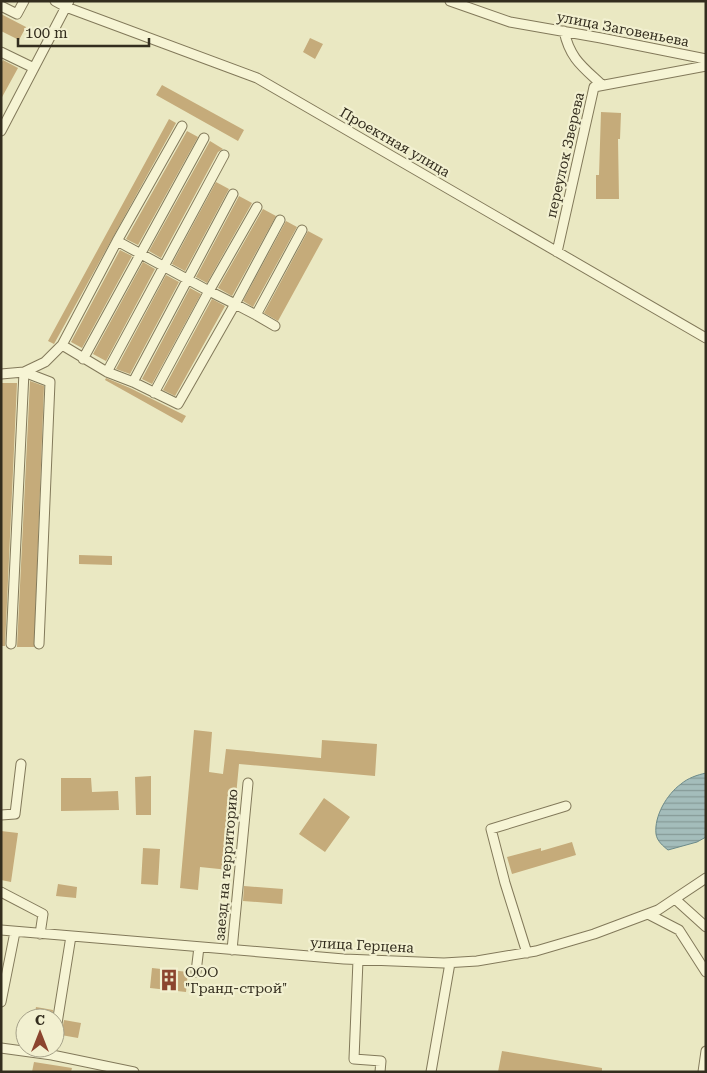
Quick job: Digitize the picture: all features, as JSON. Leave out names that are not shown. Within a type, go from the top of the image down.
[{"type":"street","points":[[1,6],[17,14],[24,1]]},
{"type":"street","name":"Проектная улица","points":[[55,1],[257,78],[706,338]]},
{"type":"street","name":"улица Заговеньева","points":[[450,1],[510,22],[706,59]]},
{"type":"street","points":[[1,131],[67,4]]},
{"type":"street","points":[[564,31],[567,46],[576,60],[602,85]]},
{"type":"street","points":[[1,52],[34,68]]},
{"type":"street","name":"переулок Зверева","points":[[557,252],[594,87],[706,66]]},
{"type":"street","points":[[1,374],[24,372],[45,362],[62,345],[117,241],[182,126]]},
{"type":"street","points":[[83,359],[204,138]]},
{"type":"street","points":[[106,372],[224,155]]},
{"type":"street","points":[[132,382],[233,194]]},
{"type":"street","points":[[154,393],[257,207]]},
{"type":"street","points":[[62,345],[106,372],[178,404],[280,220]]},
{"type":"street","points":[[256,315],[302,230]]},
{"type":"street","points":[[117,241],[141,252],[275,326]]},
{"type":"street","points":[[12,644],[24,372]]},
{"type":"street","points":[[24,372],[50,382],[40,644]]},
{"type":"street","points":[[1,815],[15,814],[21,764]]},
{"type":"street","name":"заезд на территорию","points":[[232,950],[248,783]]},
{"type":"street","points":[[527,953],[491,829],[566,806]]},
{"type":"street","name":"улица Герцена","points":[[1,930],[358,960],[450,963],[527,953],[594,934],[658,910],[706,878]]},
{"type":"street","points":[[1,892],[43,914],[40,934]]},
{"type":"street","points":[[675,899],[706,927]]},
{"type":"street","points":[[648,914],[679,930],[706,972]]},
{"type":"street","points":[[1,1002],[15,932]]},
{"type":"street","points":[[59,1008],[70,936]]},
{"type":"street","points":[[196,972],[199,947]]},
{"type":"street","points":[[358,960],[354,1059],[381,1061],[380,1072]]},
{"type":"street","points":[[431,1072],[450,963]]},
{"type":"street","points":[[1,1048],[15,1049]]},
{"type":"street","points":[[702,1072],[706,1051]]},
{"type":"street","points":[[65,1055],[134,1072]]},
{"type":"water","points":[[706,773],[706,837],[697,842],[668,850],[659,841],[656,834],[657,820],[662,806],[676,788],[684,782]]},
{"type":"building","points":[[1,14],[26,27],[19,40],[1,31]]},
{"type":"building","points":[[310,38],[323,44],[315,59],[303,52]]},
{"type":"building","points":[[3,60],[18,68],[1,99],[1,64]]},
{"type":"building","points":[[162,85],[244,130],[238,141],[156,95]]},
{"type":"building","points":[[601,112],[621,113],[620,139],[618,139],[619,199],[596,199],[596,175],[599,175]]},
{"type":"building","points":[[169,119],[176,123],[54,344],[48,341]]},
{"type":"building","points":[[187,131],[198,137],[138,245],[126,239]]},
{"type":"building","points":[[210,141],[223,149],[218,152],[161,258],[149,251]]},
{"type":"building","points":[[216,182],[229,189],[185,271],[172,264]]},
{"type":"building","points":[[239,196],[252,203],[207,283],[196,277]]},
{"type":"building","points":[[263,209],[276,216],[232,296],[218,288]]},
{"type":"building","points":[[286,221],[297,227],[253,307],[243,301]]},
{"type":"building","points":[[308,231],[323,239],[278,321],[264,313]]},
{"type":"building","points":[[120,250],[132,256],[82,348],[71,342]]},
{"type":"building","points":[[143,262],[155,269],[106,361],[93,354]]},
{"type":"building","points":[[166,275],[179,282],[130,374],[116,369]]},
{"type":"building","points":[[190,288],[201,294],[152,384],[142,379]]},
{"type":"building","points":[[212,299],[225,306],[175,396],[163,390]]},
{"type":"building","points":[[106,378],[186,416],[182,423],[105,380]]},
{"type":"building","points":[[30,381],[44,386],[34,647],[17,647]]},
{"type":"building","points":[[1,383],[17,383],[5,646],[1,646]]},
{"type":"building","points":[[79,555],[112,556],[112,565],[79,564]]},
{"type":"building","points":[[194,730],[212,732],[209,772],[223,774],[226,749],[321,758],[322,740],[377,744],[375,776],[239,764],[229,870],[200,867],[198,890],[180,888]]},
{"type":"building","points":[[151,776],[151,815],[136,815],[135,777]]},
{"type":"building","points":[[61,778],[91,778],[92,792],[118,791],[119,810],[61,811]]},
{"type":"building","points":[[324,798],[350,817],[325,852],[299,834]]},
{"type":"building","points":[[1,831],[18,833],[11,882],[1,880]]},
{"type":"building","points":[[572,842],[576,855],[512,874],[507,857],[541,848],[541,851]]},
{"type":"building","points":[[143,848],[160,849],[158,885],[141,884]]},
{"type":"building","points":[[58,884],[77,887],[76,898],[56,896]]},
{"type":"building","points":[[244,886],[283,889],[282,904],[243,901]]},
{"type":"building","name":"ООО \"Гранд-строй\"","points":[[152,968],[188,972],[186,992],[150,988]]},
{"type":"building","points":[[65,1020],[81,1023],[78,1038],[65,1036]]},
{"type":"building","points":[[502,1051],[602,1068],[602,1072],[498,1072]]},
{"type":"building","points":[[34,1062],[72,1068],[71,1072],[32,1072]]},
{"type":"place","name":"ООО \"Гранд-строй\"","points":[[169,980]]}]
